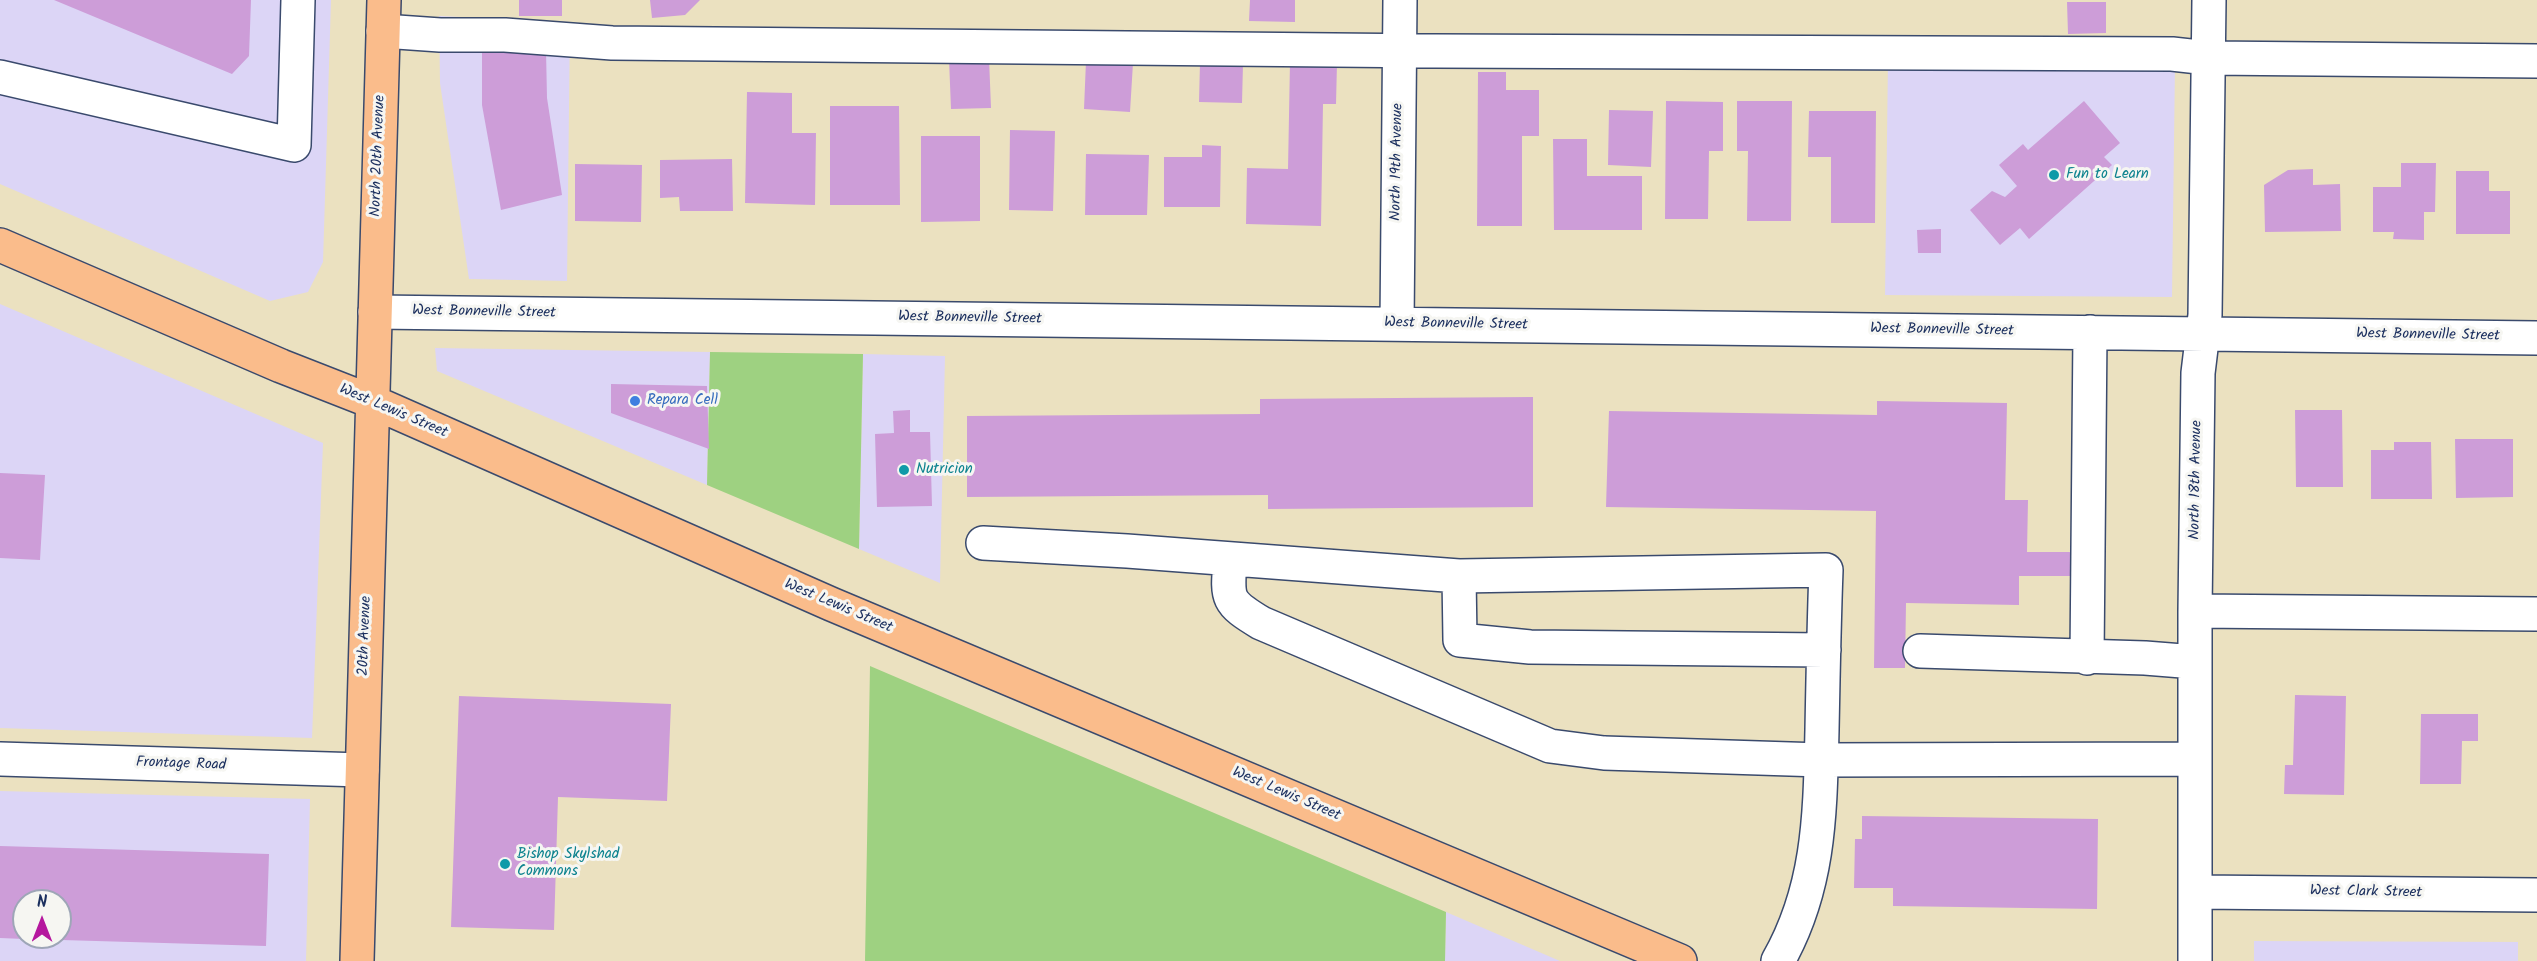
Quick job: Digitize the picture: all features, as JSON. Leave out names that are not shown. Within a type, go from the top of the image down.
[{"type":"main road","name":"North 20th Avenue","points":[[375,312],[383,16]]},
{"type":"main road","name":"West Lewis Street","points":[[0,245],[281,366],[373,402],[831,604],[1680,961]]},
{"type":"main road","name":"20th Avenue","points":[[357,961],[375,312]]},
{"type":"street","points":[[0,77],[294,145],[298,0]]},
{"type":"street","name":"North 19th Avenue","points":[[1397,324],[1400,0]]},
{"type":"street","name":"North 18th Avenue","points":[[2194,961],[2195,612],[2199,373],[2205,304],[2208,0]]},
{"type":"street","points":[[383,16],[440,35],[505,35],[612,43],[1399,51],[2172,54],[2208,58],[2537,61]]},
{"type":"street","name":"West Bonneville Street","points":[[375,312],[2537,338]]},
{"type":"street","points":[[2087,658],[2090,332]]},
{"type":"street","points":[[983,543],[1459,576],[1826,570],[1820,811],[1809,891],[1794,933],[1779,961]]},
{"type":"street","points":[[1230,560],[1228,592],[1236,608],[1244,613],[1271,627],[1550,746],[1604,753],[1821,760],[2144,761],[2194,759]]},
{"type":"street","points":[[1459,576],[1460,640],[1530,647],[1824,650]]},
{"type":"street","points":[[2195,612],[2537,615]]},
{"type":"street","points":[[1920,651],[2195,662]]},
{"type":"street","name":"Frontage Road","points":[[0,759],[362,770]]},
{"type":"street","name":"West Clark Street","points":[[2195,891],[2537,895]]},
{"type":"shaded area","points":[[0,0],[331,0],[323,262],[308,292],[270,301],[0,184]]},
{"type":"shaded area","points":[[439,16],[570,22],[567,281],[469,279],[440,83]]},
{"type":"shaded area","points":[[1888,59],[2175,64],[2172,297],[1885,295]]},
{"type":"shaded area","points":[[0,304],[323,443],[312,738],[0,728]]},
{"type":"shaded area","points":[[435,348],[710,352],[707,485],[437,371]]},
{"type":"shaded area","points":[[863,354],[945,356],[940,583],[859,549]]},
{"type":"shaded area","points":[[0,791],[310,799],[306,961],[0,961]]},
{"type":"shaded area","points":[[1446,912],[1560,961],[1445,961]]},
{"type":"shaded area","points":[[2254,941],[2518,942],[2518,961],[2254,961]]},
{"type":"green space","points":[[710,352],[863,354],[859,549],[707,485]]},
{"type":"green space","points":[[870,666],[1446,912],[1445,961],[865,961]]},
{"type":"building","points":[[54,0],[251,0],[249,56],[232,74]]},
{"type":"building","points":[[519,0],[562,0],[562,16],[519,16]]},
{"type":"building","points":[[650,0],[700,0],[685,15],[652,18]]},
{"type":"building","points":[[1250,0],[1295,0],[1295,22],[1249,21]]},
{"type":"building","points":[[2067,2],[2106,2],[2106,33],[2068,34]]},
{"type":"building","points":[[546,50],[547,98],[562,195],[501,210],[482,105],[482,51]]},
{"type":"building","points":[[989,58],[991,108],[951,109],[949,59]]},
{"type":"building","points":[[1086,61],[1133,63],[1130,112],[1084,109]]},
{"type":"building","points":[[1290,62],[1337,63],[1336,104],[1323,104],[1321,226],[1246,224],[1247,168],[1288,169]]},
{"type":"building","points":[[1200,63],[1243,64],[1242,103],[1199,102]]},
{"type":"building","points":[[1478,72],[1506,72],[1506,90],[1539,90],[1539,136],[1522,136],[1522,226],[1477,226]]},
{"type":"building","points":[[747,92],[792,93],[792,133],[816,133],[815,205],[745,203]]},
{"type":"building","points":[[1666,101],[1723,102],[1723,151],[1709,151],[1708,219],[1665,219]]},
{"type":"building","points":[[1737,101],[1792,101],[1791,221],[1747,221],[1748,151],[1737,151]]},
{"type":"building","name":"Fun to Learn","points":[[2084,101],[2120,143],[2104,157],[2112,165],[2029,239],[2020,228],[2000,245],[1970,210],[1992,191],[2005,197],[2017,186],[1999,165],[2023,144],[2028,150]]},
{"type":"building","points":[[830,106],[899,106],[900,205],[830,205]]},
{"type":"building","points":[[1609,110],[1653,111],[1651,167],[1608,165]]},
{"type":"building","points":[[1809,111],[1876,111],[1875,223],[1831,223],[1831,157],[1808,157]]},
{"type":"building","points":[[1010,130],[1055,131],[1053,211],[1009,210]]},
{"type":"building","points":[[921,136],[980,136],[980,221],[921,222]]},
{"type":"building","points":[[1553,139],[1587,139],[1587,176],[1642,176],[1642,230],[1554,230]]},
{"type":"building","points":[[1202,145],[1221,146],[1220,207],[1164,207],[1164,157],[1202,157]]},
{"type":"building","points":[[1086,154],[1149,155],[1147,215],[1085,215]]},
{"type":"building","points":[[732,159],[733,211],[680,211],[679,197],[660,198],[660,160]]},
{"type":"building","points":[[2401,163],[2436,163],[2435,212],[2424,212],[2424,240],[2393,239],[2394,232],[2373,232],[2373,187],[2401,187]]},
{"type":"building","points":[[575,164],[642,165],[641,222],[575,221]]},
{"type":"building","points":[[2313,169],[2313,185],[2340,184],[2341,231],[2265,232],[2264,185],[2288,170]]},
{"type":"building","points":[[2456,171],[2489,171],[2489,191],[2510,191],[2510,234],[2456,234]]},
{"type":"building","points":[[1941,229],[1941,253],[1918,253],[1917,230]]},
{"type":"building","points":[[611,384],[707,386],[709,449],[611,413]]},
{"type":"building","points":[[1533,397],[1533,507],[1268,509],[1268,495],[967,497],[967,416],[1260,414],[1260,399]]},
{"type":"building","points":[[1877,401],[2007,403],[2005,500],[2028,500],[2027,552],[2074,552],[2073,576],[2019,576],[2019,605],[1906,603],[1905,668],[1874,668],[1876,511],[1606,507],[1609,411],[1877,415]]},
{"type":"building","name":"Nutricion","points":[[910,410],[910,432],[930,432],[932,506],[877,507],[875,434],[894,433],[893,411]]},
{"type":"building","points":[[2295,410],[2342,410],[2343,487],[2296,487]]},
{"type":"building","points":[[2455,439],[2513,439],[2513,497],[2456,498]]},
{"type":"building","points":[[2394,442],[2431,442],[2432,499],[2371,499],[2371,450],[2394,450]]},
{"type":"building","points":[[0,473],[45,475],[40,560],[0,558]]},
{"type":"building","points":[[2295,695],[2346,696],[2344,795],[2284,794],[2285,765],[2293,765]]},
{"type":"building","name":"Bishop Skylshad Commons","points":[[459,696],[671,704],[667,801],[558,797],[554,930],[451,927]]},
{"type":"building","points":[[2421,714],[2478,714],[2478,741],[2462,741],[2461,784],[2420,784]]},
{"type":"building","points":[[1862,816],[2098,819],[2097,909],[1893,906],[1893,888],[1854,888],[1855,839],[1862,839]]},
{"type":"building","points":[[0,846],[269,854],[266,946],[72,940],[72,889],[12,889],[12,938],[0,938]]},
{"type":"place","name":"Fun to Learn","points":[[2054,175]]},
{"type":"place","name":"Repara Cell","points":[[635,401]]},
{"type":"place","name":"Nutricion","points":[[904,470]]},
{"type":"place","name":"Bishop Skylshad Commons","points":[[505,864]]}]
